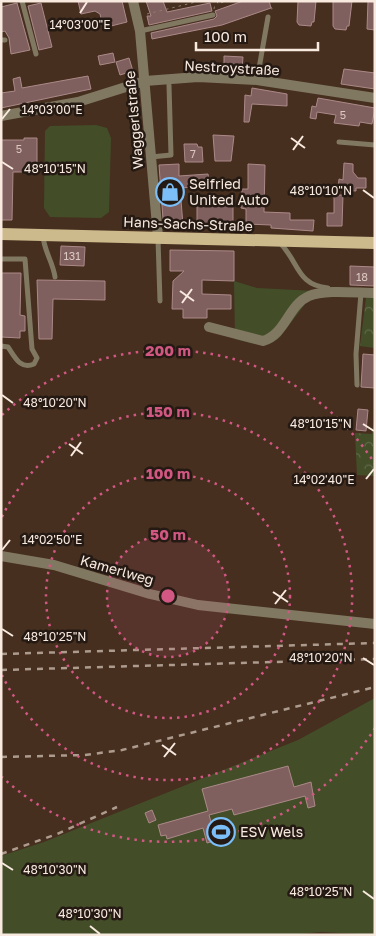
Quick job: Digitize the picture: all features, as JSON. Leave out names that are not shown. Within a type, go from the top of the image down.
[{"type":"main road","name":"Hans-Sachs-Straße","points":[[1,234],[375,244]]},
{"type":"street","name":"Waggerlstraße","points":[[132,1],[140,31],[158,237]]},
{"type":"street","name":"Nestroystraße","points":[[1,116],[78,102],[145,81],[198,76],[257,80],[375,98]]},
{"type":"street","points":[[209,327],[263,341],[272,339],[279,333],[301,302],[308,296],[320,293],[375,293]]},
{"type":"street","name":"Kamerlweg","points":[[1,556],[54,566],[150,594],[198,605],[375,624]]},
{"type":"lane","points":[[22,1],[36,54]]},
{"type":"lane","points":[[140,31],[213,14]]},
{"type":"lane","points":[[257,80],[268,17]]},
{"type":"lane","points":[[151,157],[171,155],[169,85]]},
{"type":"lane","points":[[339,142],[375,145]]},
{"type":"lane","points":[[42,235],[46,254],[54,268],[55,276]]},
{"type":"lane","points":[[158,237],[160,301]]},
{"type":"lane","points":[[279,242],[286,249],[300,275],[308,282],[320,287],[348,288]]},
{"type":"lane","points":[[1,259],[25,259],[32,349],[37,358],[34,364],[28,367],[20,365],[8,347],[1,346]]},
{"type":"lane","points":[[357,385],[356,354],[362,293]]},
{"type":"path","points":[[142,14],[200,1]]},
{"type":"path","points":[[211,1],[218,4],[226,1]]},
{"type":"path","points":[[268,17],[272,9],[269,1]]},
{"type":"path","points":[[306,935],[351,935]]},
{"type":"green space","points":[[96,125],[107,128],[111,138],[109,212],[101,218],[50,217],[44,208],[45,131],[50,126]]},
{"type":"green space","points":[[234,281],[257,288],[315,291],[280,337],[270,343],[253,344],[235,339]]},
{"type":"green space","points":[[366,298],[375,298],[375,348],[360,346]]},
{"type":"green space","points":[[375,415],[375,476],[357,475],[355,433],[372,434]]},
{"type":"green space","name":"ESV Wels","points":[[375,698],[375,935],[321,932],[289,935],[1,935],[1,856],[44,842],[298,740]]},
{"type":"building","points":[[78,1],[122,1],[127,22],[103,28],[100,14],[95,11],[81,14]]},
{"type":"building","points":[[146,1],[163,1],[167,12],[210,3],[212,11],[149,25],[147,16],[151,16]]},
{"type":"building","points":[[243,1],[269,1],[271,8],[222,25],[152,39],[151,33],[214,19],[217,16],[215,11]]},
{"type":"building","points":[[298,1],[316,1],[314,22],[312,22],[311,26],[299,25],[297,22]]},
{"type":"building","points":[[333,1],[352,1],[349,26],[347,26],[346,30],[335,29],[333,26]]},
{"type":"building","points":[[368,1],[375,1],[375,30],[367,29]]},
{"type":"building","points":[[17,3],[30,50],[11,54],[9,38],[5,31],[1,32],[1,7]]},
{"type":"building","points":[[41,3],[52,47],[39,50],[28,6]]},
{"type":"building","points":[[113,53],[115,62],[100,65],[98,56]]},
{"type":"building","points":[[224,56],[243,57],[242,69],[224,68]]},
{"type":"building","points":[[129,58],[133,71],[120,75],[116,62]]},
{"type":"building","points":[[344,69],[375,73],[375,89],[341,84]]},
{"type":"building","points":[[88,76],[91,89],[1,108],[1,93],[15,91],[13,79],[20,77],[22,88]]},
{"type":"building","points":[[252,88],[287,94],[287,106],[252,104],[249,122],[244,122],[245,95],[251,96]]},
{"type":"building","points":[[318,98],[375,108],[372,124],[360,122],[359,126],[334,123],[336,115],[317,112],[316,119],[310,118],[312,106],[316,107]]},
{"type":"building","points":[[213,135],[234,136],[231,161],[215,161]]},
{"type":"building","points":[[24,138],[37,138],[37,172],[13,172],[12,220],[1,220],[1,140],[24,140]]},
{"type":"building","points":[[184,144],[197,144],[198,147],[202,147],[203,162],[185,162]]},
{"type":"building","points":[[344,163],[353,164],[353,172],[358,178],[366,178],[366,188],[356,188],[356,191],[338,190],[339,179],[343,180]]},
{"type":"building","name":"Seifried United Auto","points":[[179,164],[179,176],[208,174],[210,186],[180,188],[183,225],[170,225],[163,219],[159,165]]},
{"type":"building","points":[[248,164],[265,165],[264,212],[290,213],[290,220],[314,220],[313,231],[271,228],[271,225],[246,224],[246,209],[241,208],[242,189],[248,189]]},
{"type":"building","points":[[334,195],[343,195],[342,226],[327,226],[327,213],[334,213]]},
{"type":"building","points":[[197,202],[233,205],[233,227],[197,224]]},
{"type":"building","points":[[61,246],[85,247],[84,266],[60,265]]},
{"type":"building","points":[[170,250],[234,251],[234,281],[202,280],[202,294],[231,295],[231,309],[207,309],[207,318],[183,318],[183,309],[172,309],[173,281],[184,271],[170,271]]},
{"type":"building","points":[[350,266],[375,267],[375,286],[350,285]]},
{"type":"building","points":[[1,273],[21,273],[20,315],[25,316],[25,331],[20,331],[20,338],[1,337]]},
{"type":"building","points":[[37,280],[105,281],[105,300],[53,299],[52,339],[39,339]]},
{"type":"building","points":[[363,354],[375,355],[375,388],[361,387]]},
{"type":"building","points":[[358,409],[368,410],[366,431],[356,430]]},
{"type":"building","points":[[288,766],[294,787],[311,782],[315,806],[308,808],[305,796],[234,815],[232,809],[209,815],[214,832],[229,828],[231,836],[207,843],[203,828],[167,839],[166,835],[161,836],[158,825],[208,811],[202,789]]},
{"type":"building","points":[[152,810],[156,820],[149,823],[145,813]]},
{"type":"railway","points":[[1,654],[375,643]]},
{"type":"railway","points":[[1,670],[375,659]]},
{"type":"railway","points":[[1,757],[85,755],[122,750],[375,687]]},
{"type":"railway","points":[[1,854],[57,834],[117,807]]},
{"type":"place","name":"Seifried United Auto","points":[[170,192]]},
{"type":"place","name":"ESV Wels","points":[[221,832]]}]
